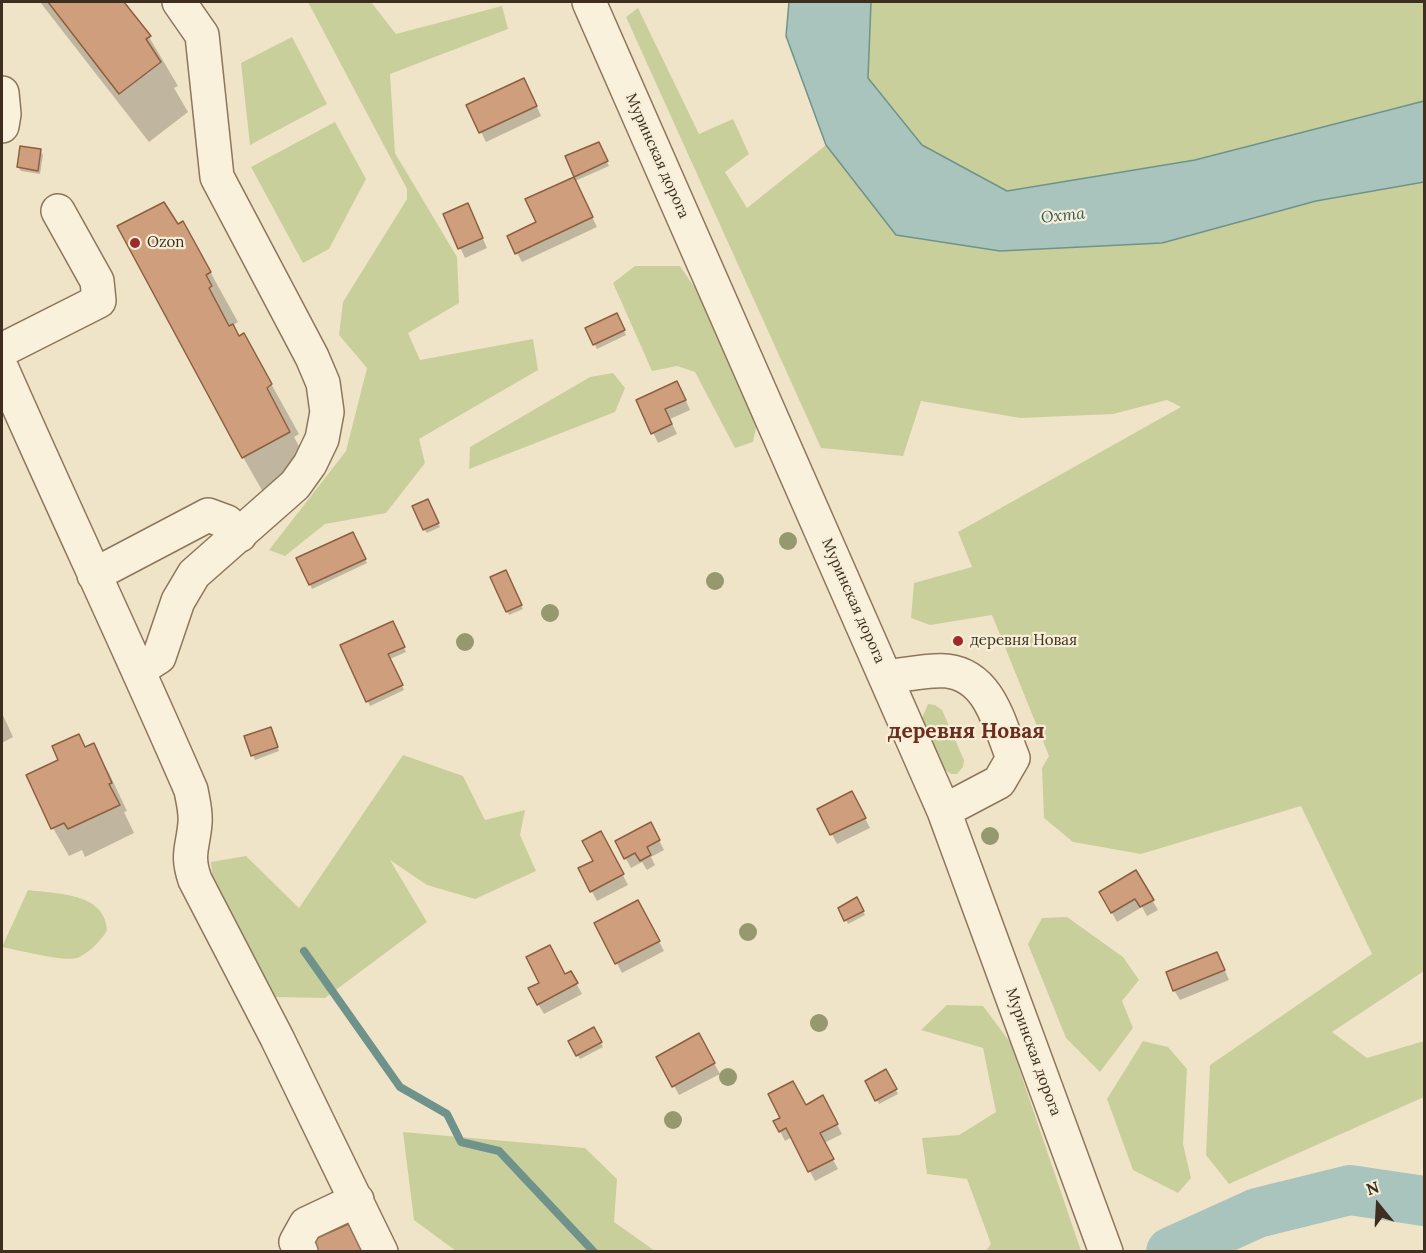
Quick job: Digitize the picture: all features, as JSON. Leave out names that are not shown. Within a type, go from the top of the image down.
[{"type":"street","points":[[139,670],[159,657],[178,601],[194,574],[295,484],[310,464],[322,439],[327,412],[323,383],[312,357],[217,177],[202,35],[179,2]]},
{"type":"street","name":"Муринская дорога","points":[[589,2],[945,811],[1106,1251]]},
{"type":"street","points":[[2,93],[4,114],[2,126]]},
{"type":"street","points":[[2,350],[99,301],[97,281],[58,211]]},
{"type":"street","points":[[2,369],[191,790],[195,806],[195,823],[190,865],[195,880],[277,1038],[381,1251]]},
{"type":"street","points":[[94,575],[208,515],[227,522],[240,535]]},
{"type":"street","points":[[887,677],[946,671],[964,676],[978,685],[990,701],[1012,758],[999,782],[945,811]]},
{"type":"street","points":[[301,1251],[296,1242],[306,1224],[357,1200]]},
{"type":"green space","points":[[308,2],[371,2],[396,34],[502,6],[508,29],[390,74],[395,153],[457,257],[459,303],[408,333],[420,360],[533,339],[538,370],[419,439],[425,463],[386,513],[325,524],[285,556],[269,550],[346,451],[367,368],[339,335],[343,302],[407,199],[407,189]]},
{"type":"green space","points":[[871,2],[1424,2],[1424,101],[1195,160],[1007,191],[922,145],[868,78]]},
{"type":"green space","points":[[638,8],[699,134],[733,119],[749,154],[725,172],[747,208],[826,145],[896,235],[1316,201],[1424,182],[1424,971],[1332,1032],[1367,1058],[1424,1041],[1424,1097],[1229,1184],[1206,1155],[1210,1065],[1372,954],[1301,806],[1141,854],[1073,842],[1044,818],[1042,768],[1049,756],[992,615],[930,625],[911,618],[914,583],[972,567],[958,532],[1181,407],[1167,400],[1113,414],[1020,418],[921,401],[903,456],[821,448],[626,17]]},
{"type":"green space","points":[[292,37],[327,104],[250,145],[241,63]]},
{"type":"green space","points":[[335,122],[366,179],[329,249],[303,263],[251,167]]},
{"type":"green space","points":[[635,266],[680,266],[695,288],[729,357],[757,423],[753,442],[735,448],[695,372],[677,366],[652,371],[613,283]]},
{"type":"green space","points":[[613,373],[625,388],[615,412],[469,469],[470,447],[590,377]]},
{"type":"green space","points":[[928,704],[935,705],[942,710],[964,760],[963,767],[957,774],[951,774],[944,769],[922,718]]},
{"type":"green space","points":[[403,755],[463,776],[485,820],[525,810],[520,835],[536,871],[475,899],[427,885],[390,860],[427,922],[325,998],[273,997],[214,893],[211,862],[246,856],[299,908]]},
{"type":"green space","points":[[28,890],[65,894],[89,902],[98,908],[107,930],[94,946],[77,958],[51,957],[2,947]]},
{"type":"green space","points":[[1067,917],[1123,957],[1139,980],[1122,1001],[1133,1028],[1100,1072],[1066,1038],[1028,944],[1042,918]]},
{"type":"green space","points":[[947,1005],[983,1006],[1010,1042],[1081,1251],[986,1251],[991,1244],[967,1179],[927,1174],[922,1138],[959,1135],[996,1112],[983,1048],[921,1030]]},
{"type":"green space","points":[[1143,1041],[1168,1047],[1187,1069],[1183,1144],[1191,1178],[1178,1193],[1133,1170],[1107,1099]]},
{"type":"green space","points":[[403,1132],[585,1148],[617,1179],[614,1222],[655,1251],[456,1251],[414,1220]]},
{"type":"water","name":"Охта","points":[[789,2],[871,2],[868,78],[922,145],[1007,191],[1195,160],[1424,101],[1424,182],[1316,201],[1162,243],[1000,251],[896,235],[826,145],[786,36]]},
{"type":"building","points":[[48,2],[124,2],[151,36],[146,39],[161,62],[119,94]]},
{"type":"building","points":[[524,78],[537,106],[479,133],[466,105]]},
{"type":"building","points":[[599,142],[608,161],[574,177],[565,156]]},
{"type":"building","points":[[20,146],[41,149],[38,171],[17,167]]},
{"type":"building","points":[[574,177],[593,217],[515,254],[507,236],[536,222],[525,199]]},
{"type":"building","points":[[164,202],[178,224],[183,221],[211,272],[206,275],[212,286],[209,288],[229,326],[233,324],[239,336],[244,333],[272,384],[267,388],[290,432],[242,458],[117,226]]},
{"type":"building","points":[[468,203],[483,238],[458,249],[443,214]]},
{"type":"building","points":[[617,313],[625,330],[593,345],[585,328]]},
{"type":"building","points":[[677,381],[686,400],[665,409],[672,424],[651,434],[636,400]]},
{"type":"building","points":[[428,499],[439,523],[423,530],[412,506]]},
{"type":"building","points":[[353,532],[366,559],[309,585],[296,558]]},
{"type":"building","points":[[506,570],[522,605],[506,612],[490,577]]},
{"type":"building","points":[[393,621],[405,647],[388,654],[403,685],[366,702],[340,645]]},
{"type":"building","points":[[271,727],[278,747],[251,756],[244,736]]},
{"type":"building","points":[[79,734],[85,747],[94,743],[112,783],[109,784],[120,805],[68,829],[64,823],[51,829],[26,775],[58,760],[52,746]]},
{"type":"building","points":[[852,791],[866,818],[830,835],[817,809]]},
{"type":"building","points":[[651,822],[660,840],[647,847],[651,855],[640,861],[635,853],[624,859],[615,841]]},
{"type":"building","points":[[601,831],[624,874],[590,892],[578,868],[593,861],[582,841]]},
{"type":"building","points":[[1136,870],[1154,900],[1140,907],[1135,899],[1111,913],[1099,892]]},
{"type":"building","points":[[857,897],[864,911],[844,921],[838,908]]},
{"type":"building","points":[[638,900],[660,941],[615,964],[594,923]]},
{"type":"building","points":[[550,945],[565,974],[571,971],[578,983],[537,1005],[528,988],[539,983],[526,957]]},
{"type":"building","points":[[1217,952],[1225,970],[1173,991],[1166,972]]},
{"type":"building","points":[[594,1027],[602,1042],[576,1056],[568,1041]]},
{"type":"building","points":[[699,1033],[715,1063],[672,1087],[656,1057]]},
{"type":"building","points":[[886,1069],[897,1089],[875,1101],[865,1081]]},
{"type":"building","points":[[793,1081],[806,1105],[823,1095],[838,1124],[820,1133],[834,1159],[808,1172],[786,1128],[779,1132],[773,1121],[780,1118],[768,1094]]},
{"type":"building","points":[[353,1222],[367,1252],[317,1252],[312,1240]]},
{"type":"waterway","points":[[304,951],[400,1087],[447,1114],[461,1142],[499,1151],[594,1252]]},
{"type":"waterway","points":[[1171,1252],[1257,1213],[1350,1190],[1424,1201]]},
{"type":"place","name":"Ozon","points":[[135,243]]},
{"type":"place","name":"деревня Новая","points":[[958,641]]},
{"type":"district","name":"деревня Новая","points":[[966,732]]}]
